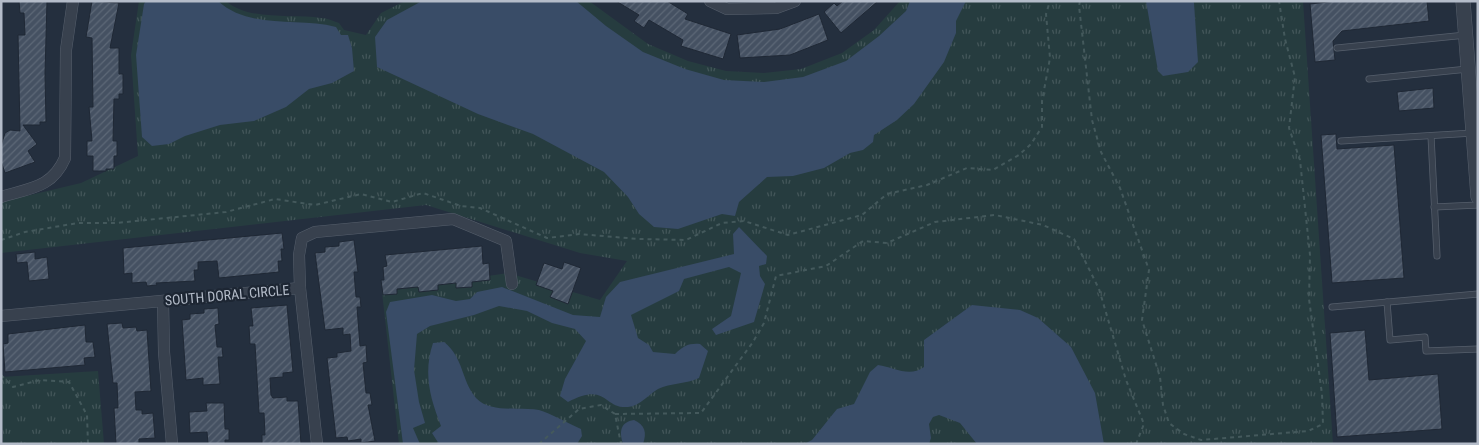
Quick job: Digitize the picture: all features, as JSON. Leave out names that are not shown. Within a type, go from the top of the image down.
[{"type":"street","points":[[1,197],[46,183],[59,172],[65,158],[66,50],[73,1]]},
{"type":"street","points":[[710,1],[727,9],[776,8],[795,1]]},
{"type":"street","points":[[1463,1],[1478,197]]},
{"type":"street","name":"SOUTH DORAL CIRCLE","points":[[1,316],[300,288],[299,254],[302,238],[315,232],[453,219],[506,241],[512,284]]},
{"type":"street","points":[[300,288],[317,444]]},
{"type":"street","points":[[163,301],[164,352],[172,444]]},
{"type":"lane","points":[[1337,48],[1466,36]]},
{"type":"lane","points":[[1369,78],[1468,69]]},
{"type":"lane","points":[[1341,141],[1473,133]]},
{"type":"lane","points":[[1431,136],[1437,256]]},
{"type":"lane","points":[[1434,207],[1478,205]]},
{"type":"lane","points":[[1332,307],[1478,294]]},
{"type":"lane","points":[[1387,302],[1390,340],[1425,337],[1426,351],[1478,349]]},
{"type":"path","points":[[1,240],[25,232],[78,223],[116,222],[226,212],[275,199],[315,205],[361,194],[392,202],[423,194],[461,206],[480,208],[546,238],[579,234],[638,239],[686,240],[722,223],[744,221],[788,235],[862,215],[887,194],[927,184],[967,168],[993,170],[1019,155],[1031,144],[1042,127],[1042,101],[1050,58],[1046,14],[1050,1]]},
{"type":"path","points":[[1080,1],[1092,120],[1101,152],[1120,188],[1149,270],[1142,320],[1160,377],[1162,405],[1169,423],[1184,434],[1201,440],[1308,431],[1323,424],[1322,394],[1309,300],[1310,255],[1300,160],[1289,128],[1295,77],[1285,39],[1279,1]]},
{"type":"path","points":[[539,444],[579,409],[601,406],[615,414],[700,413],[753,342],[764,323],[776,276],[826,266],[863,242],[887,243],[935,222],[995,215],[1043,225],[1074,239],[1099,289],[1126,380],[1144,424],[1136,444]]},
{"type":"path","points":[[1,375],[14,386],[40,380],[69,382],[87,416],[88,444]]},
{"type":"path","points":[[615,414],[621,444]]},
{"type":"green space","points":[[139,1],[226,1],[246,12],[271,16],[326,18],[339,23],[344,30],[366,35],[381,13],[405,1],[589,1],[648,44],[688,61],[726,71],[764,73],[801,69],[842,53],[874,30],[900,1],[1303,1],[1333,444],[399,444],[382,292],[508,273],[600,300],[627,261],[580,253],[426,205],[1,253],[1,202],[81,183],[138,156],[131,55]]},
{"type":"green space","points":[[98,371],[104,444],[3,444],[1,377]]},
{"type":"water","points":[[146,1],[218,1],[231,10],[245,16],[336,27],[341,35],[348,35],[352,48],[354,71],[332,83],[309,89],[286,107],[254,121],[220,125],[185,136],[169,144],[152,146],[142,137],[136,55]]},
{"type":"water","points":[[422,1],[576,1],[606,26],[643,52],[685,69],[724,80],[764,82],[803,77],[846,61],[879,36],[906,11],[910,1],[966,1],[956,21],[956,33],[944,62],[914,104],[897,120],[874,135],[873,142],[863,150],[850,153],[824,168],[793,176],[767,177],[739,202],[735,216],[722,214],[678,229],[654,227],[639,214],[628,197],[604,172],[533,134],[478,114],[377,67],[375,37],[387,20]]},
{"type":"water","points":[[1146,1],[1193,1],[1198,62],[1188,72],[1163,76],[1158,71]]},
{"type":"water","points":[[739,227],[767,256],[766,264],[759,266],[760,276],[765,284],[754,322],[716,335],[712,329],[731,316],[741,273],[729,267],[684,279],[679,291],[631,315],[638,338],[649,345],[653,352],[675,354],[686,346],[693,344],[700,344],[708,351],[699,378],[658,389],[640,402],[628,407],[614,404],[603,397],[590,394],[568,402],[560,396],[565,379],[586,341],[575,329],[552,323],[527,311],[499,306],[474,315],[430,326],[417,334],[414,370],[419,402],[425,423],[413,428],[420,444],[403,444],[386,312],[390,302],[432,295],[456,301],[470,299],[477,292],[502,287],[573,315],[600,317],[606,297],[620,282],[734,254],[733,234]]},
{"type":"water","points":[[972,305],[1020,310],[1038,318],[1071,347],[1095,393],[1104,444],[977,444],[960,423],[939,415],[933,417],[929,424],[931,438],[929,444],[804,444],[812,440],[837,409],[854,404],[870,372],[878,365],[907,372],[913,372],[924,367],[924,340]]},
{"type":"water","points":[[444,342],[451,348],[459,362],[471,391],[482,403],[497,408],[531,409],[549,414],[581,429],[582,436],[577,444],[439,444],[432,433],[441,426],[431,395],[428,365],[433,343]]},
{"type":"water","points":[[634,420],[641,424],[644,429],[643,444],[623,444],[621,432],[623,425]]},
{"type":"building","points":[[19,1],[47,1],[46,122],[40,122],[40,125],[23,125],[37,144],[28,151],[35,162],[5,173],[1,161],[1,146],[5,133],[10,130],[20,131],[18,35],[25,35],[24,13],[20,13]]},
{"type":"building","points":[[92,1],[119,3],[110,48],[119,48],[119,74],[123,74],[123,94],[119,94],[119,99],[114,99],[113,141],[117,141],[117,156],[114,156],[114,169],[106,169],[106,171],[93,171],[93,156],[87,156],[87,141],[92,141],[89,107],[93,107],[92,38],[86,37]]},
{"type":"building","points":[[616,1],[667,1],[688,14],[685,19],[731,34],[723,59],[681,46],[683,40],[649,20],[644,28],[634,21],[639,15]]},
{"type":"building","points":[[843,1],[878,1],[841,33],[824,12],[834,3],[837,6]]},
{"type":"building","points":[[1335,1],[1427,1],[1429,21],[1342,31],[1333,41],[1335,60],[1315,62],[1310,4]]},
{"type":"building","points":[[819,14],[828,40],[790,55],[740,58],[737,35],[780,29]]},
{"type":"building","points":[[1433,88],[1434,108],[1399,111],[1397,92]]},
{"type":"building","points":[[1336,134],[1337,149],[1394,145],[1404,278],[1332,283],[1321,135]]},
{"type":"building","points":[[282,233],[284,249],[281,249],[282,261],[278,261],[279,272],[219,278],[217,261],[198,262],[198,270],[194,270],[195,281],[156,283],[157,285],[147,286],[146,282],[132,283],[132,273],[124,274],[123,248]]},
{"type":"building","points":[[354,240],[358,272],[354,272],[356,297],[360,297],[361,307],[357,307],[360,346],[366,345],[367,362],[363,363],[366,393],[370,393],[372,405],[368,405],[375,441],[361,443],[361,439],[348,441],[347,437],[336,438],[327,358],[337,357],[337,353],[351,351],[350,334],[343,335],[343,328],[325,330],[315,253],[325,252],[325,247],[339,246],[339,242]]},
{"type":"building","points":[[482,246],[483,264],[489,263],[490,280],[472,282],[472,287],[456,288],[456,283],[438,285],[438,290],[419,292],[418,287],[397,289],[397,294],[383,295],[381,280],[384,280],[383,267],[387,266],[385,255]]},
{"type":"building","points":[[35,252],[35,259],[47,257],[49,279],[29,281],[27,262],[17,263],[16,254]]},
{"type":"building","points":[[564,262],[581,268],[568,304],[550,297],[553,291],[536,285],[544,263],[562,269]]},
{"type":"building","points":[[287,305],[293,372],[283,373],[283,377],[270,378],[271,395],[273,398],[287,397],[287,401],[298,401],[301,444],[262,444],[262,435],[265,435],[264,413],[259,413],[255,344],[250,344],[249,326],[253,326],[251,308]]},
{"type":"building","points":[[218,308],[219,324],[215,325],[217,347],[222,347],[223,357],[218,357],[220,384],[203,385],[203,378],[186,380],[182,320],[190,319],[190,314],[204,313],[204,309]]},
{"type":"building","points":[[122,323],[123,328],[136,327],[137,331],[147,330],[151,391],[135,392],[136,410],[142,410],[142,414],[153,413],[155,438],[139,439],[139,444],[116,444],[114,408],[118,408],[117,383],[113,383],[107,324]]},
{"type":"building","points":[[85,325],[86,342],[93,342],[95,357],[84,358],[85,365],[5,372],[3,344],[8,343],[8,334]]},
{"type":"building","points":[[1365,330],[1369,380],[1438,374],[1442,429],[1337,437],[1330,333]]},
{"type":"building","points":[[206,403],[224,403],[225,429],[229,429],[229,440],[225,440],[225,444],[208,444],[207,432],[190,433],[189,412],[207,411]]}]
